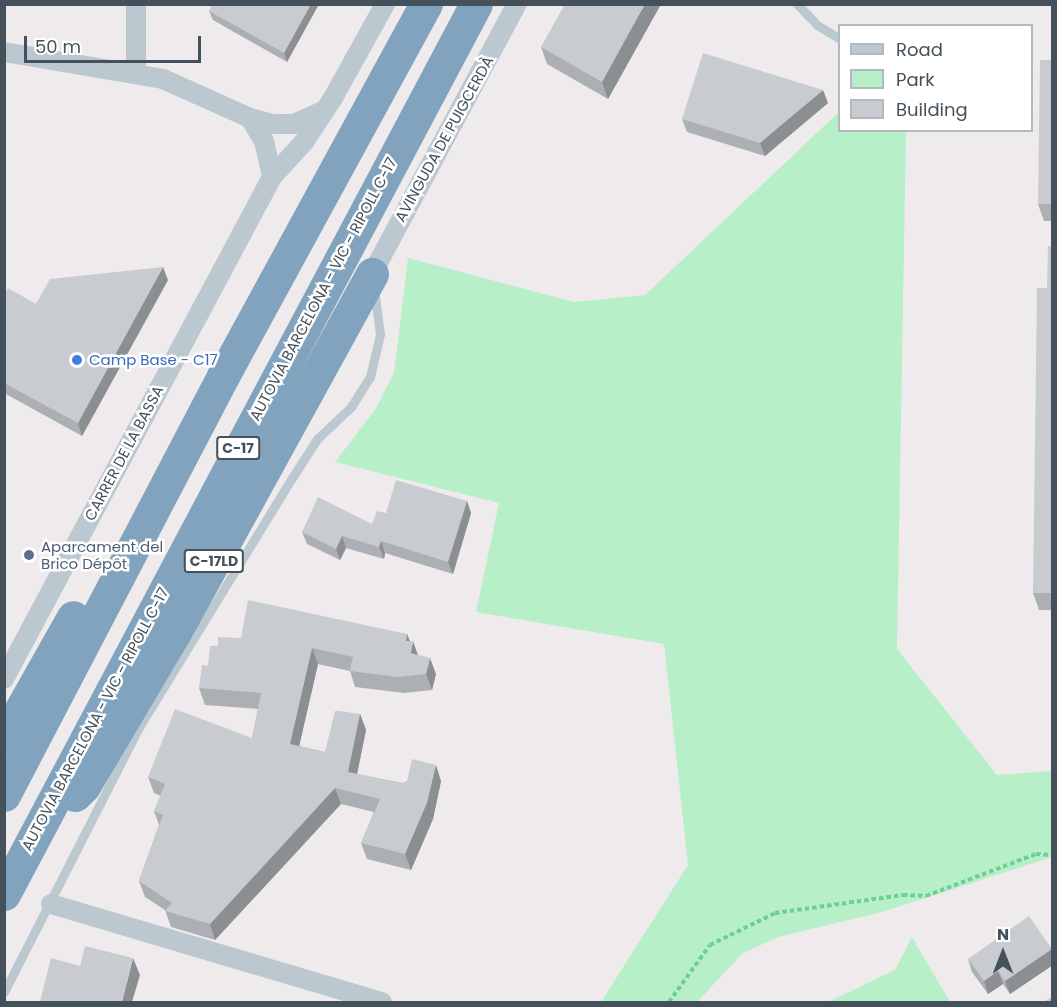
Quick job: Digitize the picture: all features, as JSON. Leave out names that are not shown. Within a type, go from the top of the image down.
[{"type":"highway","name":"C-17","points":[[4,795],[223,376],[426,4]]},
{"type":"highway","name":"AUTOVIA BARCELONA - VIC - RIPOLL C-17","points":[[4,894],[34,833],[476,4]]},
{"type":"highway","name":"C-17LD","points":[[34,833],[84,786],[174,634],[372,274]]},
{"type":"highway","points":[[4,739],[125,523],[187,423],[223,376]]},
{"type":"street","points":[[136,4],[136,72]]},
{"type":"street","points":[[4,52],[136,72],[163,79],[250,118],[294,124],[325,110],[385,4]]},
{"type":"street","name":"AVINGUDA DE PUIGCERDÀ","points":[[372,274],[517,4]]},
{"type":"street","name":"CARRER DE LA BASSA","points":[[4,678],[272,177],[304,142],[325,110]]},
{"type":"street","points":[[250,118],[264,141],[272,177]]},
{"type":"street","points":[[51,904],[382,1002]]},
{"type":"lane","points":[[797,4],[817,25],[838,38]]},
{"type":"lane","points":[[4,992],[51,904],[138,729],[297,469],[317,439],[351,407],[370,377],[380,334],[372,274]]},
{"type":"path","points":[[669,1002],[710,945],[775,913],[903,895],[926,896],[1036,854],[1053,855]]},
{"type":"green space","points":[[838,113],[838,132],[906,132],[897,649],[997,775],[1052,771],[1052,857],[882,912],[778,937],[742,954],[697,1002],[601,1002],[688,865],[664,644],[476,612],[499,503],[335,462],[375,410],[394,373],[408,258],[574,302],[645,295]]},
{"type":"green space","points":[[912,937],[950,1002],[828,1002],[895,970]]},
{"type":"building","points":[[213,4],[311,4],[284,53],[209,11]]},
{"type":"building","points":[[565,4],[645,4],[602,82],[541,47]]},
{"type":"building","points":[[703,53],[823,90],[760,143],[682,119]]},
{"type":"building","points":[[1040,60],[1053,60],[1053,204],[1038,204]]},
{"type":"building","points":[[1048,246],[1053,246],[1053,593],[1033,593],[1037,288],[1047,288]]},
{"type":"building","points":[[163,267],[78,423],[4,383],[4,295],[8,288],[36,304],[50,279]]},
{"type":"building","points":[[396,480],[467,501],[448,562],[381,541],[379,547],[342,536],[336,549],[302,532],[318,497],[372,524],[377,511],[386,513]]},
{"type":"building","points":[[248,600],[407,634],[406,641],[413,641],[411,653],[430,658],[426,674],[398,677],[350,671],[353,657],[312,648],[290,744],[325,752],[335,711],[340,711],[360,714],[348,772],[402,783],[407,781],[412,759],[436,765],[427,803],[405,854],[361,843],[380,799],[335,788],[210,924],[165,911],[172,903],[139,881],[163,815],[154,811],[165,784],[148,777],[175,709],[252,738],[261,693],[199,688],[202,665],[208,666],[210,646],[218,646],[218,637],[241,638]]},
{"type":"building","points":[[1029,916],[1052,949],[1005,981],[998,971],[984,981],[968,959]]},
{"type":"building","points":[[85,946],[133,958],[122,1002],[40,1002],[51,958],[80,966]]},
{"type":"building","points":[[1053,996],[1053,1002],[1043,1002]]},
{"type":"place","name":"Camp Base - C17","points":[[77,360]]},
{"type":"place","name":"Aparcament del Brico Dépôt","points":[[29,555]]}]
